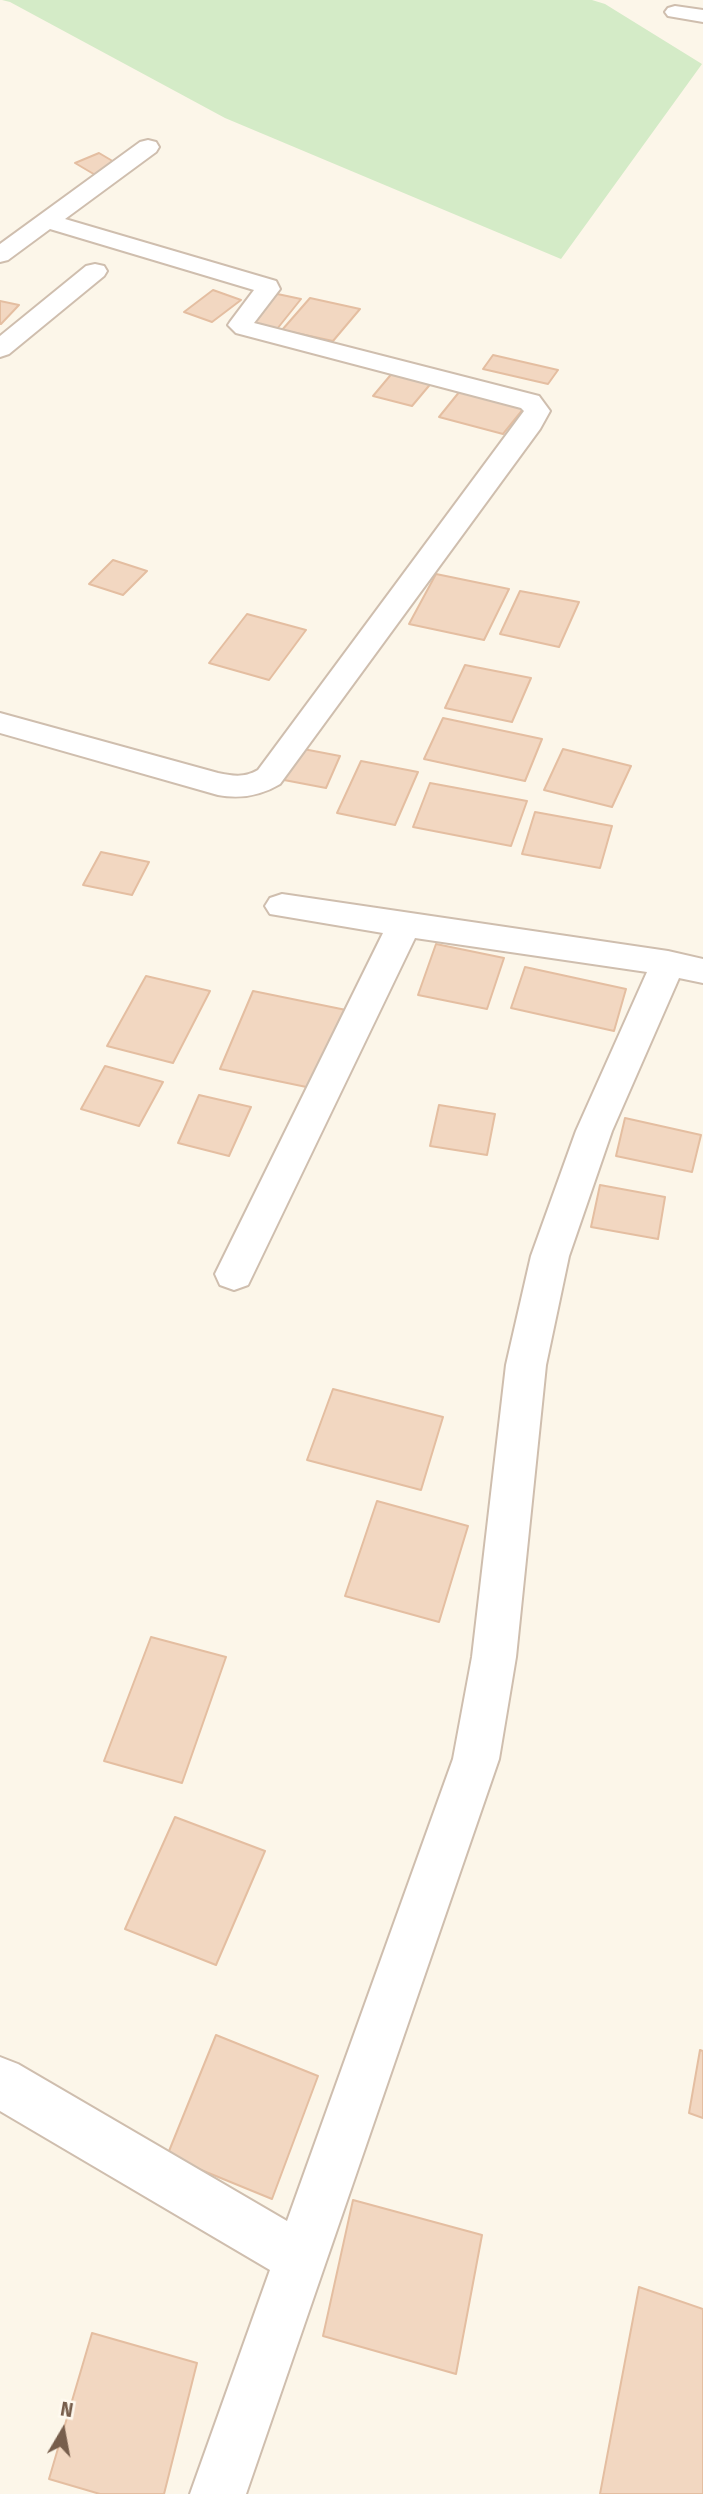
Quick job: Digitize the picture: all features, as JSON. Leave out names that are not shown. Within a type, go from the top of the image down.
[{"type":"street","points":[[675,12],[703,16]]},
{"type":"street","points":[[0,256],[148,147]]},
{"type":"street","points":[[0,723],[218,784],[238,788],[256,785],[269,777],[432,560],[537,411],[530,402],[245,328],[241,326],[242,321],[268,289],[267,286],[47,221]]},
{"type":"street","points":[[0,349],[95,271]]},
{"type":"street","points":[[218,2494],[476,1759],[494,1657],[526,1365],[550,1256],[594,1131],[686,967],[282,906]]},
{"type":"street","points":[[234,1274],[404,925]]},
{"type":"street","points":[[0,2082],[300,2259]]},
{"type":"green space","points":[[2,0],[592,0],[605,4],[702,64],[561,259],[225,118]]},
{"type":"building","points":[[99,153],[121,166],[97,176],[75,163]]},
{"type":"building","points":[[213,290],[241,300],[212,322],[184,312]]},
{"type":"building","points":[[268,292],[301,299],[277,329],[243,321]]},
{"type":"building","points":[[310,298],[360,309],[333,341],[282,330]]},
{"type":"building","points":[[0,301],[19,305],[1,324],[0,324]]},
{"type":"building","points":[[493,355],[558,370],[548,384],[483,369]]},
{"type":"building","points":[[394,371],[433,381],[412,406],[373,396]]},
{"type":"building","points":[[460,391],[524,408],[503,434],[439,417]]},
{"type":"building","points":[[113,560],[147,571],[123,595],[89,584]]},
{"type":"building","points":[[436,574],[509,589],[484,640],[409,624]]},
{"type":"building","points":[[520,591],[579,602],[559,647],[500,634]]},
{"type":"building","points":[[247,614],[306,630],[269,680],[209,663]]},
{"type":"building","points":[[465,665],[531,678],[512,722],[445,708]]},
{"type":"building","points":[[443,718],[542,739],[525,781],[424,759]]},
{"type":"building","points":[[298,748],[340,756],[326,788],[284,780]]},
{"type":"building","points":[[563,749],[631,766],[612,807],[544,790]]},
{"type":"building","points":[[361,761],[418,772],[395,825],[337,813]]},
{"type":"building","points":[[430,783],[527,801],[511,846],[413,827]]},
{"type":"building","points":[[535,812],[612,826],[600,868],[522,854]]},
{"type":"building","points":[[101,852],[149,862],[132,895],[83,885]]},
{"type":"building","points":[[436,944],[504,958],[487,1009],[418,995]]},
{"type":"building","points":[[525,967],[626,989],[614,1031],[511,1008]]},
{"type":"building","points":[[146,976],[210,991],[173,1063],[107,1046]]},
{"type":"building","points":[[253,991],[346,1010],[316,1089],[220,1069]]},
{"type":"building","points":[[105,1066],[163,1082],[139,1126],[81,1109]]},
{"type":"building","points":[[199,1095],[251,1107],[229,1156],[178,1143]]},
{"type":"building","points":[[439,1105],[495,1114],[487,1155],[430,1146]]},
{"type":"building","points":[[625,1118],[701,1135],[692,1172],[616,1156]]},
{"type":"building","points":[[600,1185],[665,1197],[658,1239],[591,1227]]},
{"type":"building","points":[[333,1389],[443,1417],[421,1490],[307,1460]]},
{"type":"building","points":[[377,1501],[468,1526],[439,1622],[345,1596]]},
{"type":"building","points":[[151,1637],[226,1657],[182,1783],[104,1761]]},
{"type":"building","points":[[175,1817],[265,1851],[216,1965],[125,1929]]},
{"type":"building","points":[[216,2035],[318,2076],[272,2199],[167,2156]]},
{"type":"building","points":[[700,2050],[703,2051],[703,2118],[689,2113]]},
{"type":"building","points":[[353,2200],[482,2235],[456,2374],[323,2336]]},
{"type":"building","points":[[639,2287],[703,2309],[703,2494],[600,2494]]},
{"type":"building","points":[[92,2333],[197,2363],[164,2494],[100,2494],[49,2479]]}]
